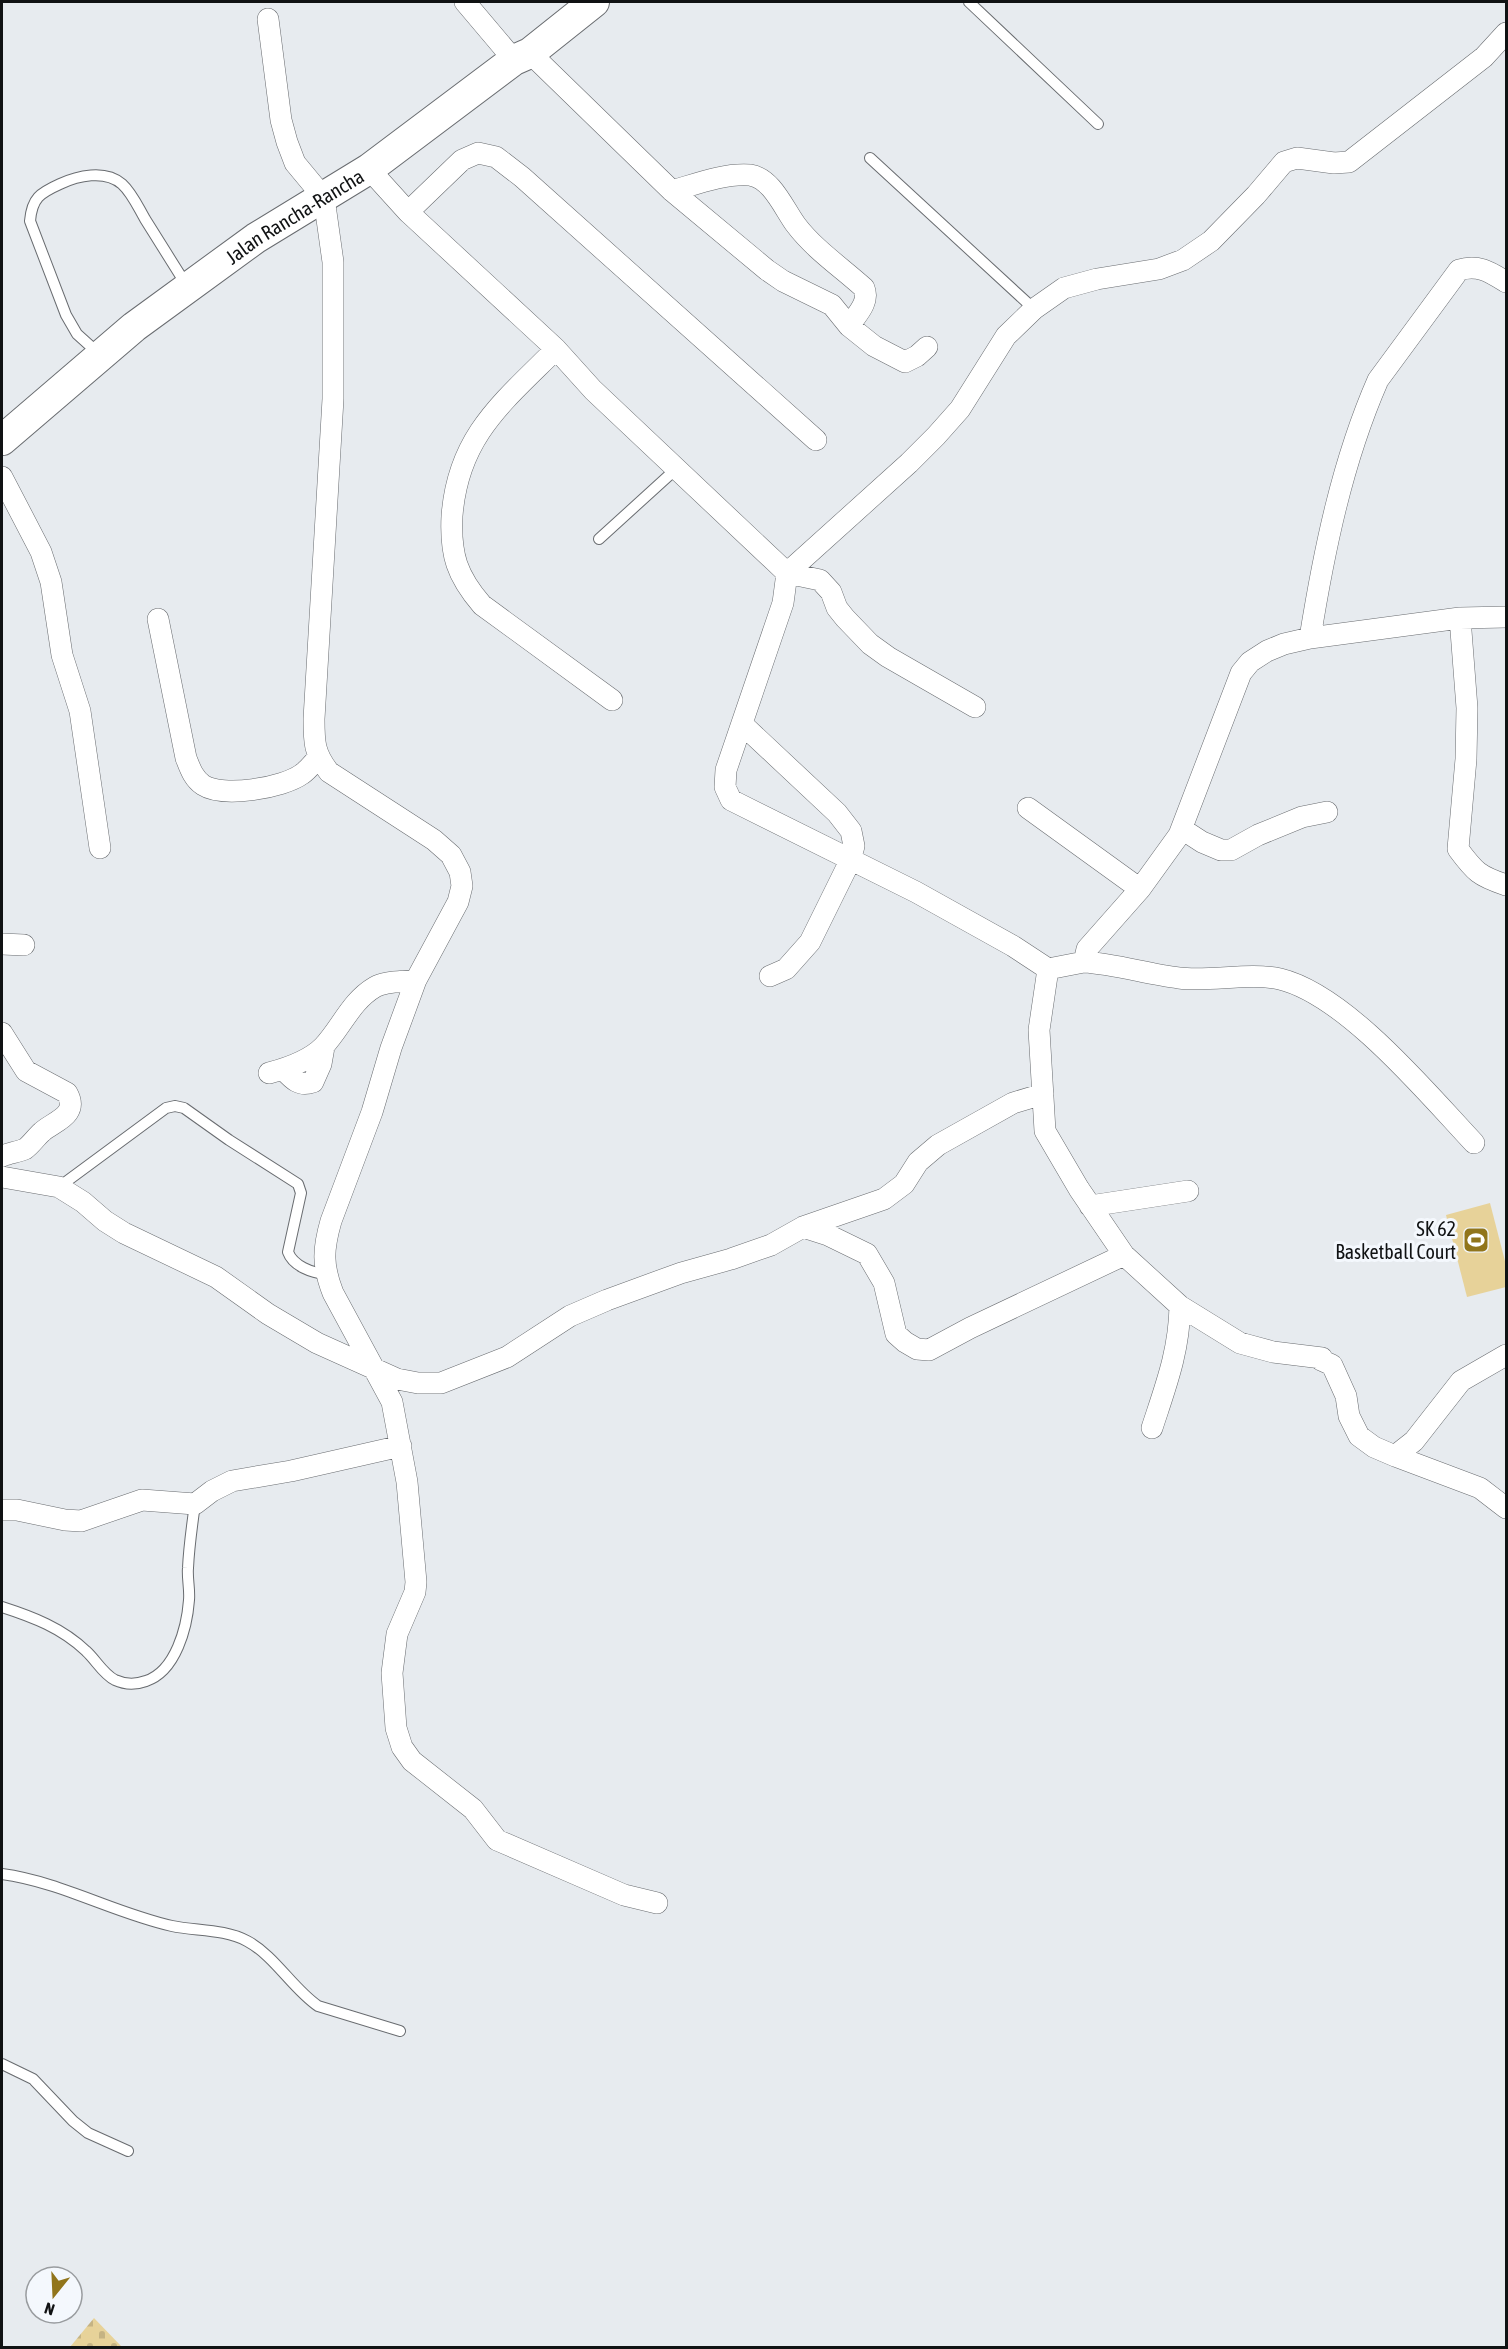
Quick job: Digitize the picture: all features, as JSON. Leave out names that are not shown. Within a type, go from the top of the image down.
[{"type":"main road","name":"Jalan Rancha-Rancha","points":[[2,440],[134,327],[256,238],[369,169],[594,2]]},
{"type":"street","points":[[465,2],[522,57],[672,191],[767,270],[783,281],[832,305],[849,326],[874,346],[906,362],[927,347]]},
{"type":"street","points":[[268,19],[281,120],[295,163],[324,198],[333,262],[333,399],[314,719],[314,740],[318,758],[329,772],[434,840],[451,855],[460,872],[462,886],[458,902],[416,980],[391,1048],[372,1112],[331,1221],[325,1248],[326,1274],[333,1293],[392,1402],[401,1446],[416,1582],[415,1592],[394,1650],[396,1728],[402,1747],[412,1761],[473,1809],[497,1840],[624,1895],[657,1903]]},
{"type":"street","points":[[1474,1143],[1390,1055],[1321,996],[1271,978],[1187,978],[1084,962],[1048,969],[1013,946],[916,892],[731,800],[725,787],[726,771],[783,603],[787,573],[936,436],[960,409],[1006,336],[1034,309],[1064,288],[1097,279],[1159,269],[1183,260],[1212,241],[1284,162],[1297,158],[1334,163],[1350,162],[1484,57],[1506,33]]},
{"type":"street","points":[[408,212],[462,160],[478,153],[496,158],[522,177],[816,440]]},
{"type":"street","points":[[369,169],[408,212],[556,350],[593,390],[787,573],[820,580],[831,592],[837,608],[870,644],[888,657],[975,707]]},
{"type":"street","points":[[672,191],[716,179],[738,176],[752,175],[764,181],[797,227],[864,288],[867,295],[866,302],[849,326]]},
{"type":"street","points":[[1310,638],[1334,507],[1378,380],[1459,270],[1471,267],[1484,269],[1506,282]]},
{"type":"street","points":[[556,350],[501,404],[476,437],[465,458],[454,497],[452,531],[455,561],[465,586],[482,605],[612,700]]},
{"type":"street","points":[[2,477],[41,552],[51,582],[62,655],[80,711],[100,848]]},
{"type":"street","points":[[1084,962],[1087,949],[1140,889],[1169,851],[1182,829],[1241,674],[1250,662],[1284,644],[1310,638],[1460,618],[1506,617]]},
{"type":"street","points":[[1460,618],[1467,708],[1466,759],[1458,849],[1483,877],[1506,885]]},
{"type":"street","points":[[158,620],[186,758],[192,774],[203,785],[219,790],[240,792],[276,784],[301,776],[318,758]]},
{"type":"street","points":[[742,724],[837,813],[851,831],[854,846],[850,861],[810,942],[786,969],[770,976]]},
{"type":"street","points":[[1028,808],[1140,889]]},
{"type":"street","points":[[1182,829],[1202,842],[1221,850],[1231,850],[1258,835],[1302,817],[1327,812]]},
{"type":"street","points":[[2,944],[24,945]]},
{"type":"street","points":[[1048,969],[1039,1030],[1045,1131],[1090,1206],[1124,1255],[1180,1306],[1240,1342],[1273,1352],[1322,1358],[1321,1360],[1332,1365],[1346,1396],[1349,1416],[1359,1436],[1374,1447],[1480,1488],[1506,1508]]},
{"type":"street","points":[[276,1071],[300,1083],[313,1082],[321,1064],[324,1047],[364,995],[377,986],[416,980]]},
{"type":"street","points":[[2,1033],[26,1071],[67,1094],[70,1103],[68,1110],[57,1124],[43,1130],[26,1148],[2,1156]]},
{"type":"street","points":[[3,1180],[59,1187],[124,1233],[216,1277],[268,1314],[317,1343],[397,1379],[418,1383],[441,1383],[507,1357],[570,1316],[607,1300],[681,1273],[771,1245],[803,1227],[884,1199],[904,1184],[918,1162],[938,1145],[1013,1103],[1043,1094]]},
{"type":"street","points":[[1090,1206],[1188,1191]]},
{"type":"street","points":[[803,1227],[828,1235],[867,1254],[884,1283],[896,1334],[917,1349],[929,1350],[970,1328],[1124,1255]]},
{"type":"street","points":[[1152,1428],[1178,1344],[1180,1306]]},
{"type":"street","points":[[1395,1456],[1414,1441],[1461,1381],[1506,1354]]},
{"type":"street","points":[[2,1510],[17,1510],[81,1521],[142,1500],[195,1504],[212,1491],[232,1481],[291,1471],[401,1446]]},
{"type":"lane","points":[[969,2],[1098,124]]},
{"type":"lane","points":[[870,158],[1034,309]]},
{"type":"lane","points":[[102,356],[77,334],[66,315],[30,221],[31,208],[40,194],[88,175],[106,177],[121,183],[133,198],[189,289]]},
{"type":"lane","points":[[599,539],[676,469]]},
{"type":"lane","points":[[59,1187],[166,1108],[175,1106],[184,1108],[224,1137],[298,1184],[301,1193],[288,1252],[290,1257],[303,1268],[326,1274]]},
{"type":"lane","points":[[2,1607],[35,1618],[63,1632],[86,1651],[113,1679],[126,1684],[139,1684],[152,1679],[173,1656],[182,1638],[189,1598],[188,1570],[195,1504]]},
{"type":"lane","points":[[2,1874],[38,1881],[172,1926],[220,1933],[242,1939],[263,1953],[318,2006],[400,2031]]},
{"type":"lane","points":[[2,2064],[33,2079],[73,2121],[88,2133],[128,2151]]},
{"type":"green space","name":"SK 62 Basketball Court","points":[[1490,1203],[1506,1265],[1506,1287],[1467,1297],[1446,1215]]},
{"type":"green space","points":[[94,2318],[122,2347],[70,2347]]},
{"type":"place","name":"SK 62 Basketball Court","points":[[1476,1240]]}]
